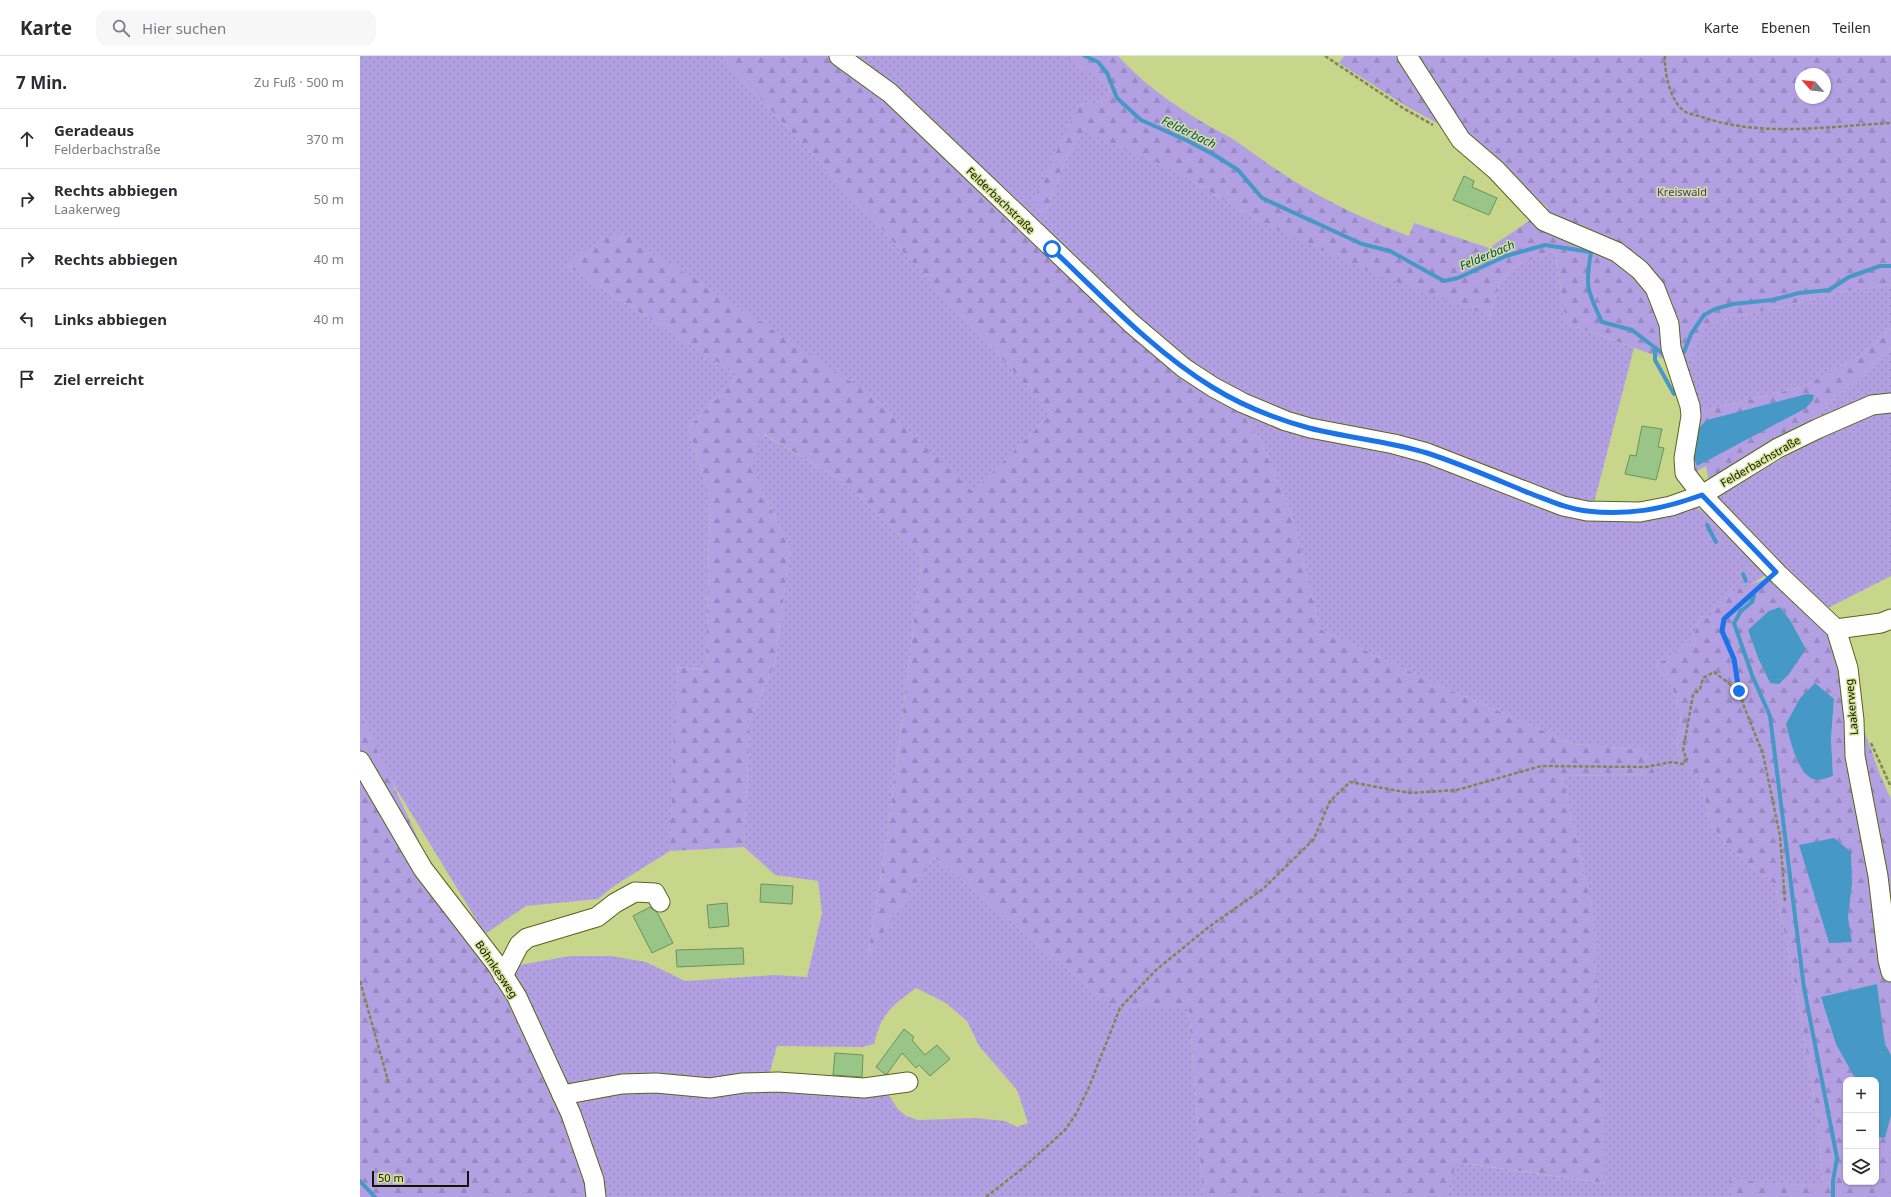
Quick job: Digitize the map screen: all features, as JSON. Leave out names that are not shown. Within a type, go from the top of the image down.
[{"type":"street","name":"Felderbachstraße","points":[[839,56],[890,93],[1143,333],[1184,368],[1213,388],[1243,403],[1286,421],[1310,428],[1394,444],[1427,453],[1563,506],[1587,511],[1640,512],[1671,506],[1702,495],[1778,448],[1817,429],[1872,405],[1891,403]]},
{"type":"street","name":"Laakerweg","points":[[1407,56],[1461,140],[1496,170],[1544,221],[1617,252],[1640,270],[1655,288],[1669,324],[1674,356],[1690,406],[1691,416],[1684,458],[1685,473],[1702,495],[1776,572],[1836,629],[1848,668],[1854,720],[1855,756],[1878,876],[1888,960],[1891,972]]},
{"type":"street","points":[[1836,629],[1881,623],[1891,619]]},
{"type":"street","name":"Böhnkesweg","points":[[360,761],[423,869],[497,965],[517,997],[570,1114],[594,1180],[596,1197]]},
{"type":"street","points":[[503,976],[519,945],[527,938],[597,917],[615,903],[635,892],[655,894],[660,902]]},
{"type":"street","points":[[562,1095],[622,1084],[656,1084],[710,1088],[743,1083],[778,1082],[864,1088],[908,1082]]},
{"type":"path","points":[[1325,56],[1403,108],[1438,128]]},
{"type":"path","points":[[1665,56],[1665,64],[1672,97],[1683,110],[1715,122],[1772,130],[1891,123]]},
{"type":"path","points":[[1776,572],[1724,619],[1722,631],[1734,659],[1739,691],[1743,704],[1763,754],[1780,836],[1784,902]]},
{"type":"path","points":[[986,1197],[1048,1148],[1065,1130],[1076,1114],[1089,1087],[1120,1008],[1156,970],[1210,926],[1264,889],[1314,839],[1330,801],[1350,782],[1410,793],[1457,790],[1541,766],[1646,767],[1672,762],[1683,764],[1687,759],[1683,751],[1693,695],[1700,689],[1703,678],[1714,672],[1739,691]]},
{"type":"path","points":[[1871,742],[1891,787]]},
{"type":"path","points":[[360,981],[389,1084]]},
{"type":"green space","points":[[360,56],[721,56],[1052,413],[973,493],[871,395],[563,263],[739,376],[688,428],[710,497],[706,670],[677,667],[670,851],[614,886],[598,899],[526,906],[485,934],[389,777],[360,713]]},
{"type":"green space","points":[[721,56],[829,56],[886,100],[1241,411],[1261,442],[1291,513],[1320,629],[1432,682],[1574,744],[1644,750],[1655,774],[1562,776],[1593,911],[1606,1183],[1456,1162],[1447,1197],[1203,1197],[1189,1008],[1120,1008],[1106,1001],[934,857],[868,955],[889,824],[922,557],[841,480],[762,433],[751,468],[790,548],[775,663],[750,721],[744,847],[670,851],[676,667],[706,670],[710,497],[688,428],[739,376],[563,263],[619,232],[706,286],[871,395],[973,492],[1052,413]]},
{"type":"green space","points":[[852,56],[1064,56],[1109,84],[1110,97],[1096,102],[1079,105],[1044,214],[1069,153],[1085,131],[1170,168],[1261,222],[1490,316],[1500,281],[1517,265],[1555,251],[1566,323],[1634,348],[1594,503],[1577,501],[1272,406],[1207,375],[1138,319]]},
{"type":"green space","name":"Kreiswald","points":[[1064,56],[1118,56],[1146,83],[1177,106],[1227,135],[1299,184],[1339,206],[1367,219],[1409,236],[1414,223],[1489,248],[1548,208],[1462,137],[1406,106],[1339,63],[1344,56],[1891,56],[1891,285],[1846,291],[1708,324],[1684,366],[1566,323],[1555,251],[1517,265],[1500,281],[1490,316],[1372,273],[1261,222],[1170,168],[1085,132],[1069,153],[1044,214],[1033,200],[1079,105],[1096,102],[1110,96],[1109,84]]},
{"type":"green space","points":[[1891,285],[1891,328],[1864,354],[1802,387],[1694,413],[1684,366],[1707,324],[1846,291]]},
{"type":"green space","points":[[1891,328],[1891,348],[1810,422],[1709,482],[1706,466],[1690,475],[1694,413],[1802,387],[1864,354]]},
{"type":"green space","points":[[1891,348],[1891,394],[1810,422]]},
{"type":"green space","points":[[1891,410],[1891,576],[1822,611],[1712,501],[1795,451],[1848,425]]},
{"type":"green space","points":[[1241,411],[1326,440],[1434,465],[1522,500],[1694,506],[1711,516],[1770,572],[1722,604],[1710,619],[1701,616],[1691,642],[1656,665],[1671,683],[1681,715],[1677,741],[1679,760],[1701,779],[1709,821],[1724,842],[1751,866],[1775,884],[1799,1005],[1818,1123],[1823,1186],[1730,1181],[1734,1197],[1447,1197],[1455,1162],[1605,1183],[1593,911],[1562,776],[1654,774],[1644,750],[1574,744],[1432,682],[1320,629],[1291,513],[1261,442]]},
{"type":"green space","points":[[761,433],[841,480],[922,557],[889,824],[868,954],[934,857],[1106,1001],[1121,1007],[1189,1008],[1203,1197],[598,1197],[571,1102],[608,1089],[886,1091],[898,1109],[906,1116],[918,1120],[976,1118],[1005,1121],[1017,1127],[1028,1123],[1017,1090],[979,1046],[967,1021],[946,1003],[916,988],[900,1000],[884,1017],[880,1024],[874,1044],[863,1047],[777,1046],[768,1079],[566,1087],[503,968],[570,956],[611,956],[646,962],[685,981],[774,975],[807,977],[822,913],[818,881],[775,875],[744,847],[750,721],[775,663],[790,548],[751,468]]},
{"type":"green space","points":[[1776,575],[1833,630],[1861,731],[1865,732],[1880,775],[1891,799],[1891,1055],[1885,1044],[1877,984],[1821,998],[1855,1077],[1843,1077],[1843,1185],[1879,1185],[1879,1137],[1885,1138],[1891,1116],[1891,1197],[1734,1197],[1729,1180],[1823,1186],[1818,1123],[1799,1005],[1775,884],[1751,866],[1724,842],[1709,821],[1701,779],[1679,760],[1677,741],[1681,715],[1671,683],[1656,665],[1691,642],[1701,616],[1710,619],[1714,605],[1723,595]],"holes":[[[1780,607],[1790,620],[1806,649],[1770,683],[1758,658],[1748,630]],[[1834,699],[1831,739],[1833,777],[1793,711]],[[1800,844],[1852,884],[1848,917],[1829,943]]]},
{"type":"green space","points":[[360,713],[422,847],[494,968],[551,1077],[593,1197],[360,1197]]},
{"type":"water","points":[[1807,394],[1814,395],[1813,400],[1806,408],[1697,466],[1691,451],[1692,434],[1707,420]]},
{"type":"water","points":[[1780,607],[1790,620],[1806,649],[1789,674],[1779,684],[1770,683],[1758,658],[1748,630],[1769,611]]},
{"type":"water","points":[[1815,683],[1834,699],[1831,739],[1833,776],[1817,780],[1810,778],[1800,765],[1796,757],[1786,724],[1800,698]]},
{"type":"water","points":[[1834,838],[1851,852],[1852,884],[1848,918],[1852,942],[1829,943],[1799,845]]},
{"type":"water","points":[[1877,984],[1885,1044],[1891,1055],[1891,1116],[1885,1138],[1879,1137],[1879,1077],[1854,1077],[1836,1044],[1821,997]]},
{"type":"building","points":[[1464,176],[1474,181],[1472,187],[1497,198],[1489,215],[1453,200]]},
{"type":"building","points":[[1642,426],[1662,429],[1658,447],[1664,448],[1656,480],[1625,474],[1630,455],[1636,456]]},
{"type":"building","points":[[761,884],[793,886],[792,904],[760,902]]},
{"type":"building","points":[[727,903],[729,926],[709,928],[707,905]]},
{"type":"building","points":[[650,907],[657,912],[673,943],[652,953],[633,916]]},
{"type":"building","points":[[743,948],[744,964],[677,967],[676,950]]},
{"type":"building","points":[[904,1029],[914,1037],[912,1040],[925,1055],[937,1045],[950,1059],[930,1076],[919,1065],[916,1068],[902,1053],[887,1074],[885,1074],[876,1067]]},
{"type":"building","points":[[835,1053],[863,1055],[862,1077],[833,1075]]},
{"type":"waterway","name":"Felderbach","points":[[1085,56],[1098,62],[1107,73],[1117,98],[1141,120],[1188,141],[1238,170],[1262,198],[1362,244],[1390,251],[1444,281],[1458,278],[1506,256],[1545,245],[1591,252],[1588,273],[1590,295],[1602,322],[1632,330],[1666,356]]},
{"type":"waterway","name":"Felderbach","points":[[1678,355],[1684,352],[1691,334],[1704,315],[1715,309],[1733,304],[1772,300],[1799,293],[1829,290],[1849,277],[1880,266],[1891,266]]},
{"type":"waterway","points":[[1655,349],[1655,360],[1674,394]]},
{"type":"waterway","points":[[1707,525],[1716,542]]},
{"type":"waterway","points":[[1743,574],[1746,581]]},
{"type":"waterway","points":[[1754,596],[1752,602],[1741,611],[1734,623],[1752,675],[1770,716],[1804,988],[1837,1158],[1833,1181],[1833,1197]]},
{"type":"waterway","points":[[360,1181],[375,1197]]},
{"type":"route","points":[[1052,249],[1131,323],[1184,368],[1213,388],[1243,403],[1286,421],[1310,428],[1394,444],[1427,453],[1563,506],[1587,511],[1640,512],[1671,506],[1702,495],[1776,572],[1724,619],[1722,631],[1734,659],[1739,691]]}]
